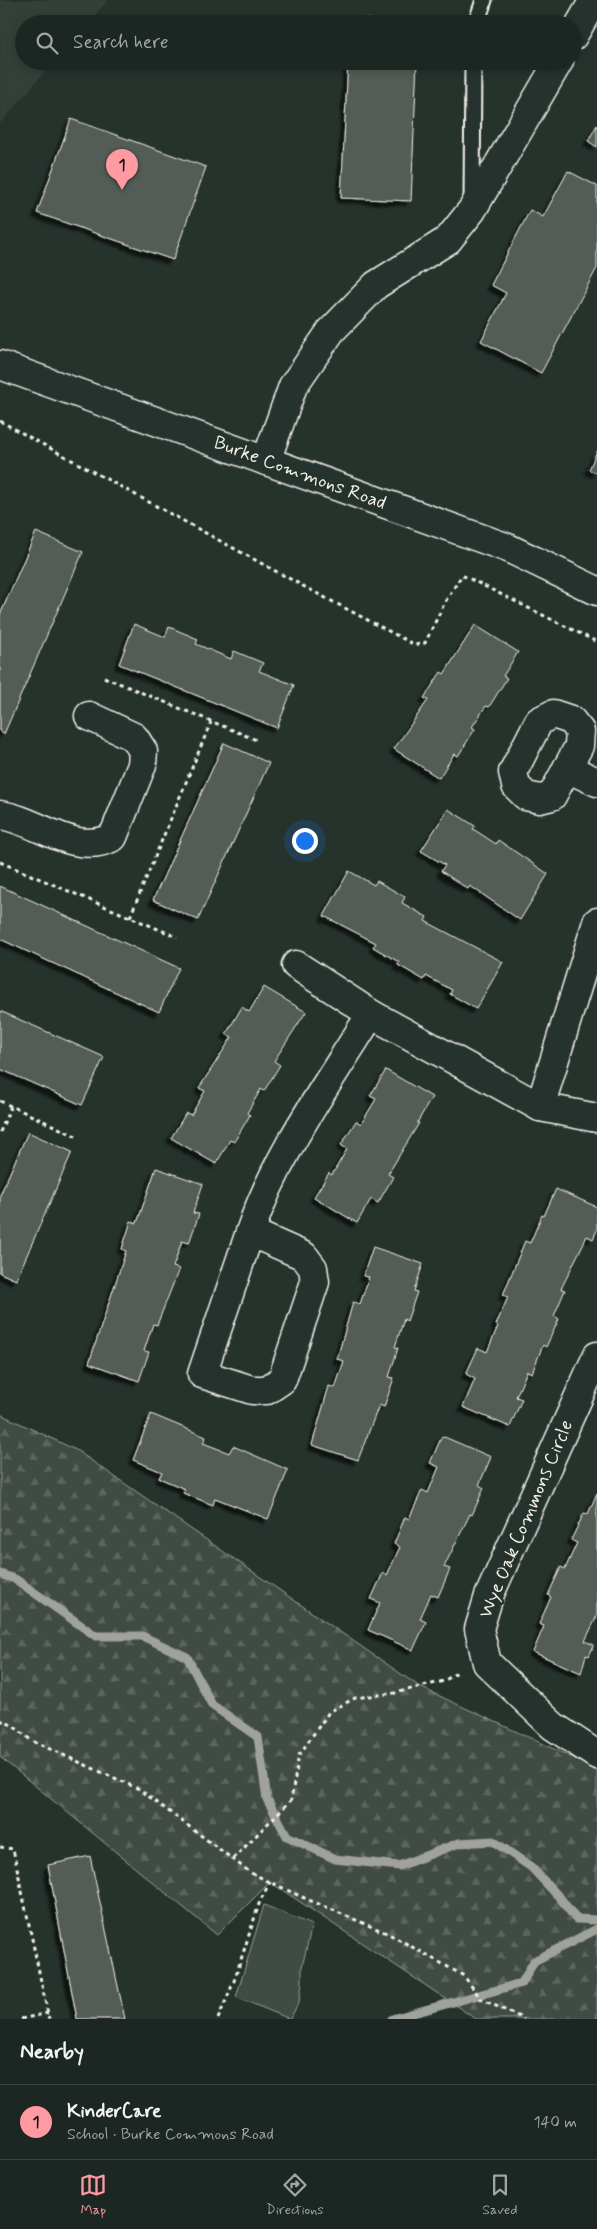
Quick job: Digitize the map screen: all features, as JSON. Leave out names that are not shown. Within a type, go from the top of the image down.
[{"type":"street","points":[[582,21],[594,0]]},
{"type":"street","points":[[266,461],[293,386],[331,331],[376,285],[448,240],[472,210],[554,70]]},
{"type":"street","name":"Burke Commons Road","points":[[0,365],[508,548],[597,590]]},
{"type":"street","points":[[0,815],[84,845],[102,843],[112,837],[142,765],[143,751],[134,737],[89,716]]},
{"type":"street","points":[[567,768],[597,782]]},
{"type":"street","points":[[540,1107],[597,922]]},
{"type":"street","points":[[296,965],[371,1014],[540,1107],[597,1118]]},
{"type":"street","points":[[250,1232],[304,1256],[313,1268],[315,1282],[282,1380],[267,1390],[252,1390],[202,1374],[250,1232],[282,1158],[371,1014]]},
{"type":"street","name":"Wye Oak Commons Circle","points":[[597,1356],[489,1596],[479,1629],[486,1664],[553,1726],[597,1755]]},
{"type":"lane","points":[[479,15],[484,0]]},
{"type":"lane","points":[[472,210],[473,70]]},
{"type":"path","points":[[0,421],[415,645],[425,643],[445,602],[462,575],[597,642]]},
{"type":"path","points":[[104,677],[259,742]]},
{"type":"path","points":[[130,917],[211,722]]},
{"type":"path","points":[[0,862],[177,937]]},
{"type":"path","points":[[0,1102],[78,1137]]},
{"type":"path","points":[[0,1132],[11,1106]]},
{"type":"path","points":[[233,1858],[291,1800],[299,1754],[329,1712],[355,1698],[395,1693],[444,1681],[458,1673],[461,1664],[459,1657],[484,1649]]},
{"type":"path","points":[[0,1720],[12,1725],[32,1741],[139,1789],[251,1873],[389,1934],[464,1976],[481,1999],[524,2019]]},
{"type":"path","points":[[0,1847],[13,1849],[49,2019]]},
{"type":"path","points":[[218,2019],[234,1981],[260,1901],[270,1882]]},
{"type":"path","points":[[21,2019],[48,2013]]},
{"type":"shaded area","points":[[0,0],[108,0],[95,15],[15,15],[15,70],[46,70],[0,124]]},
{"type":"green space","points":[[0,1414],[76,1450],[420,1687],[597,1769],[597,2019],[476,2019],[270,1882],[217,1935],[0,1757]]},
{"type":"green space","points":[[264,1905],[312,1925],[302,1967],[299,2002],[290,2019],[236,1997]]},
{"type":"building","points":[[348,70],[417,70],[411,201],[341,198]]},
{"type":"building","points":[[71,119],[206,167],[173,260],[37,213]]},
{"type":"building","points":[[597,125],[597,147],[588,141]]},
{"type":"building","points":[[568,171],[597,186],[597,268],[541,373],[481,341],[506,293],[491,285],[530,210],[543,217]]},
{"type":"building","points":[[597,451],[597,473],[589,470]]},
{"type":"building","points":[[36,532],[83,552],[4,734],[0,732],[0,615]]},
{"type":"building","points":[[134,624],[165,637],[169,627],[198,639],[196,644],[231,659],[234,651],[263,663],[259,671],[294,685],[277,728],[119,664]]},
{"type":"building","points":[[475,625],[518,652],[503,676],[507,678],[489,707],[486,706],[472,727],[475,729],[458,756],[454,754],[439,778],[394,749],[428,700],[424,698],[441,672],[444,674]]},
{"type":"building","points":[[224,743],[269,763],[198,920],[153,900]]},
{"type":"building","points":[[448,809],[475,826],[473,829],[496,844],[498,840],[548,874],[520,920],[470,886],[468,889],[441,871],[445,865],[421,851]]},
{"type":"building","points":[[349,871],[374,885],[377,881],[405,897],[402,903],[427,917],[425,921],[503,962],[476,1009],[450,994],[452,990],[426,976],[424,980],[398,965],[399,962],[373,947],[376,943],[324,916]]},
{"type":"building","points":[[0,886],[179,968],[159,1012],[0,939]]},
{"type":"building","points":[[264,987],[306,1012],[274,1061],[280,1065],[264,1091],[261,1089],[247,1113],[250,1115],[234,1142],[230,1140],[216,1164],[171,1138],[186,1113],[191,1115],[205,1091],[199,1088],[232,1037],[226,1034],[242,1007],[249,1012]]},
{"type":"building","points":[[0,1011],[104,1057],[82,1105],[0,1069]]},
{"type":"building","points":[[386,1070],[432,1097],[417,1123],[419,1123],[388,1174],[393,1177],[378,1203],[371,1199],[357,1223],[314,1197],[329,1173],[332,1175],[347,1149],[341,1145],[356,1121],[361,1124],[376,1099],[370,1096]]},
{"type":"building","points":[[28,1132],[72,1152],[16,1280],[0,1273],[0,1195]]},
{"type":"building","points":[[156,1168],[203,1184],[193,1213],[199,1214],[189,1243],[182,1241],[173,1267],[179,1269],[157,1325],[153,1324],[144,1351],[149,1352],[139,1381],[89,1363],[126,1251],[122,1249],[131,1221],[137,1223]]},
{"type":"building","points":[[556,1189],[597,1207],[597,1230],[593,1239],[587,1236],[561,1289],[565,1290],[554,1316],[559,1319],[546,1347],[543,1345],[532,1373],[527,1371],[516,1397],[522,1399],[510,1427],[463,1407],[475,1379],[466,1374],[478,1348],[487,1352],[508,1297],[503,1295],[525,1241],[530,1243]]},
{"type":"building","points":[[373,1247],[423,1264],[414,1291],[417,1292],[407,1321],[404,1319],[395,1347],[398,1348],[389,1377],[394,1378],[384,1407],[379,1405],[358,1460],[312,1445],[329,1386],[335,1388],[344,1361],[337,1359],[353,1302],[360,1304],[369,1277],[363,1276]]},
{"type":"building","points":[[151,1414],[206,1437],[203,1443],[229,1453],[233,1446],[288,1470],[268,1519],[215,1498],[213,1505],[183,1493],[185,1489],[159,1478],[162,1472],[133,1460]]},
{"type":"building","points":[[442,1436],[491,1457],[479,1485],[484,1488],[444,1567],[450,1569],[438,1597],[431,1594],[420,1619],[426,1622],[413,1650],[368,1630],[380,1603],[371,1599],[383,1573],[387,1575],[400,1547],[394,1544],[405,1517],[409,1519],[422,1490],[428,1493],[439,1467],[430,1463]]},
{"type":"building","points":[[597,1493],[597,1616],[585,1641],[594,1645],[589,1656],[586,1655],[581,1673],[533,1652],[544,1626],[539,1624],[551,1597],[548,1595],[561,1567],[565,1569],[577,1543],[571,1540],[584,1513],[588,1514]]},
{"type":"building","points":[[90,1856],[125,2019],[77,2019],[48,1865]]},
{"type":"waterway","points":[[0,1574],[15,1579],[96,1636],[142,1636],[187,1657],[212,1705],[258,1737],[267,1799],[287,1836],[335,1859],[399,1866],[459,1843],[493,1841],[531,1867],[560,1898],[576,1919],[597,1920]]},
{"type":"waterway","points":[[392,2019],[522,1983],[534,1961],[597,1929]]},
{"type":"place","name":"KinderCare","points":[[122,190]]}]
